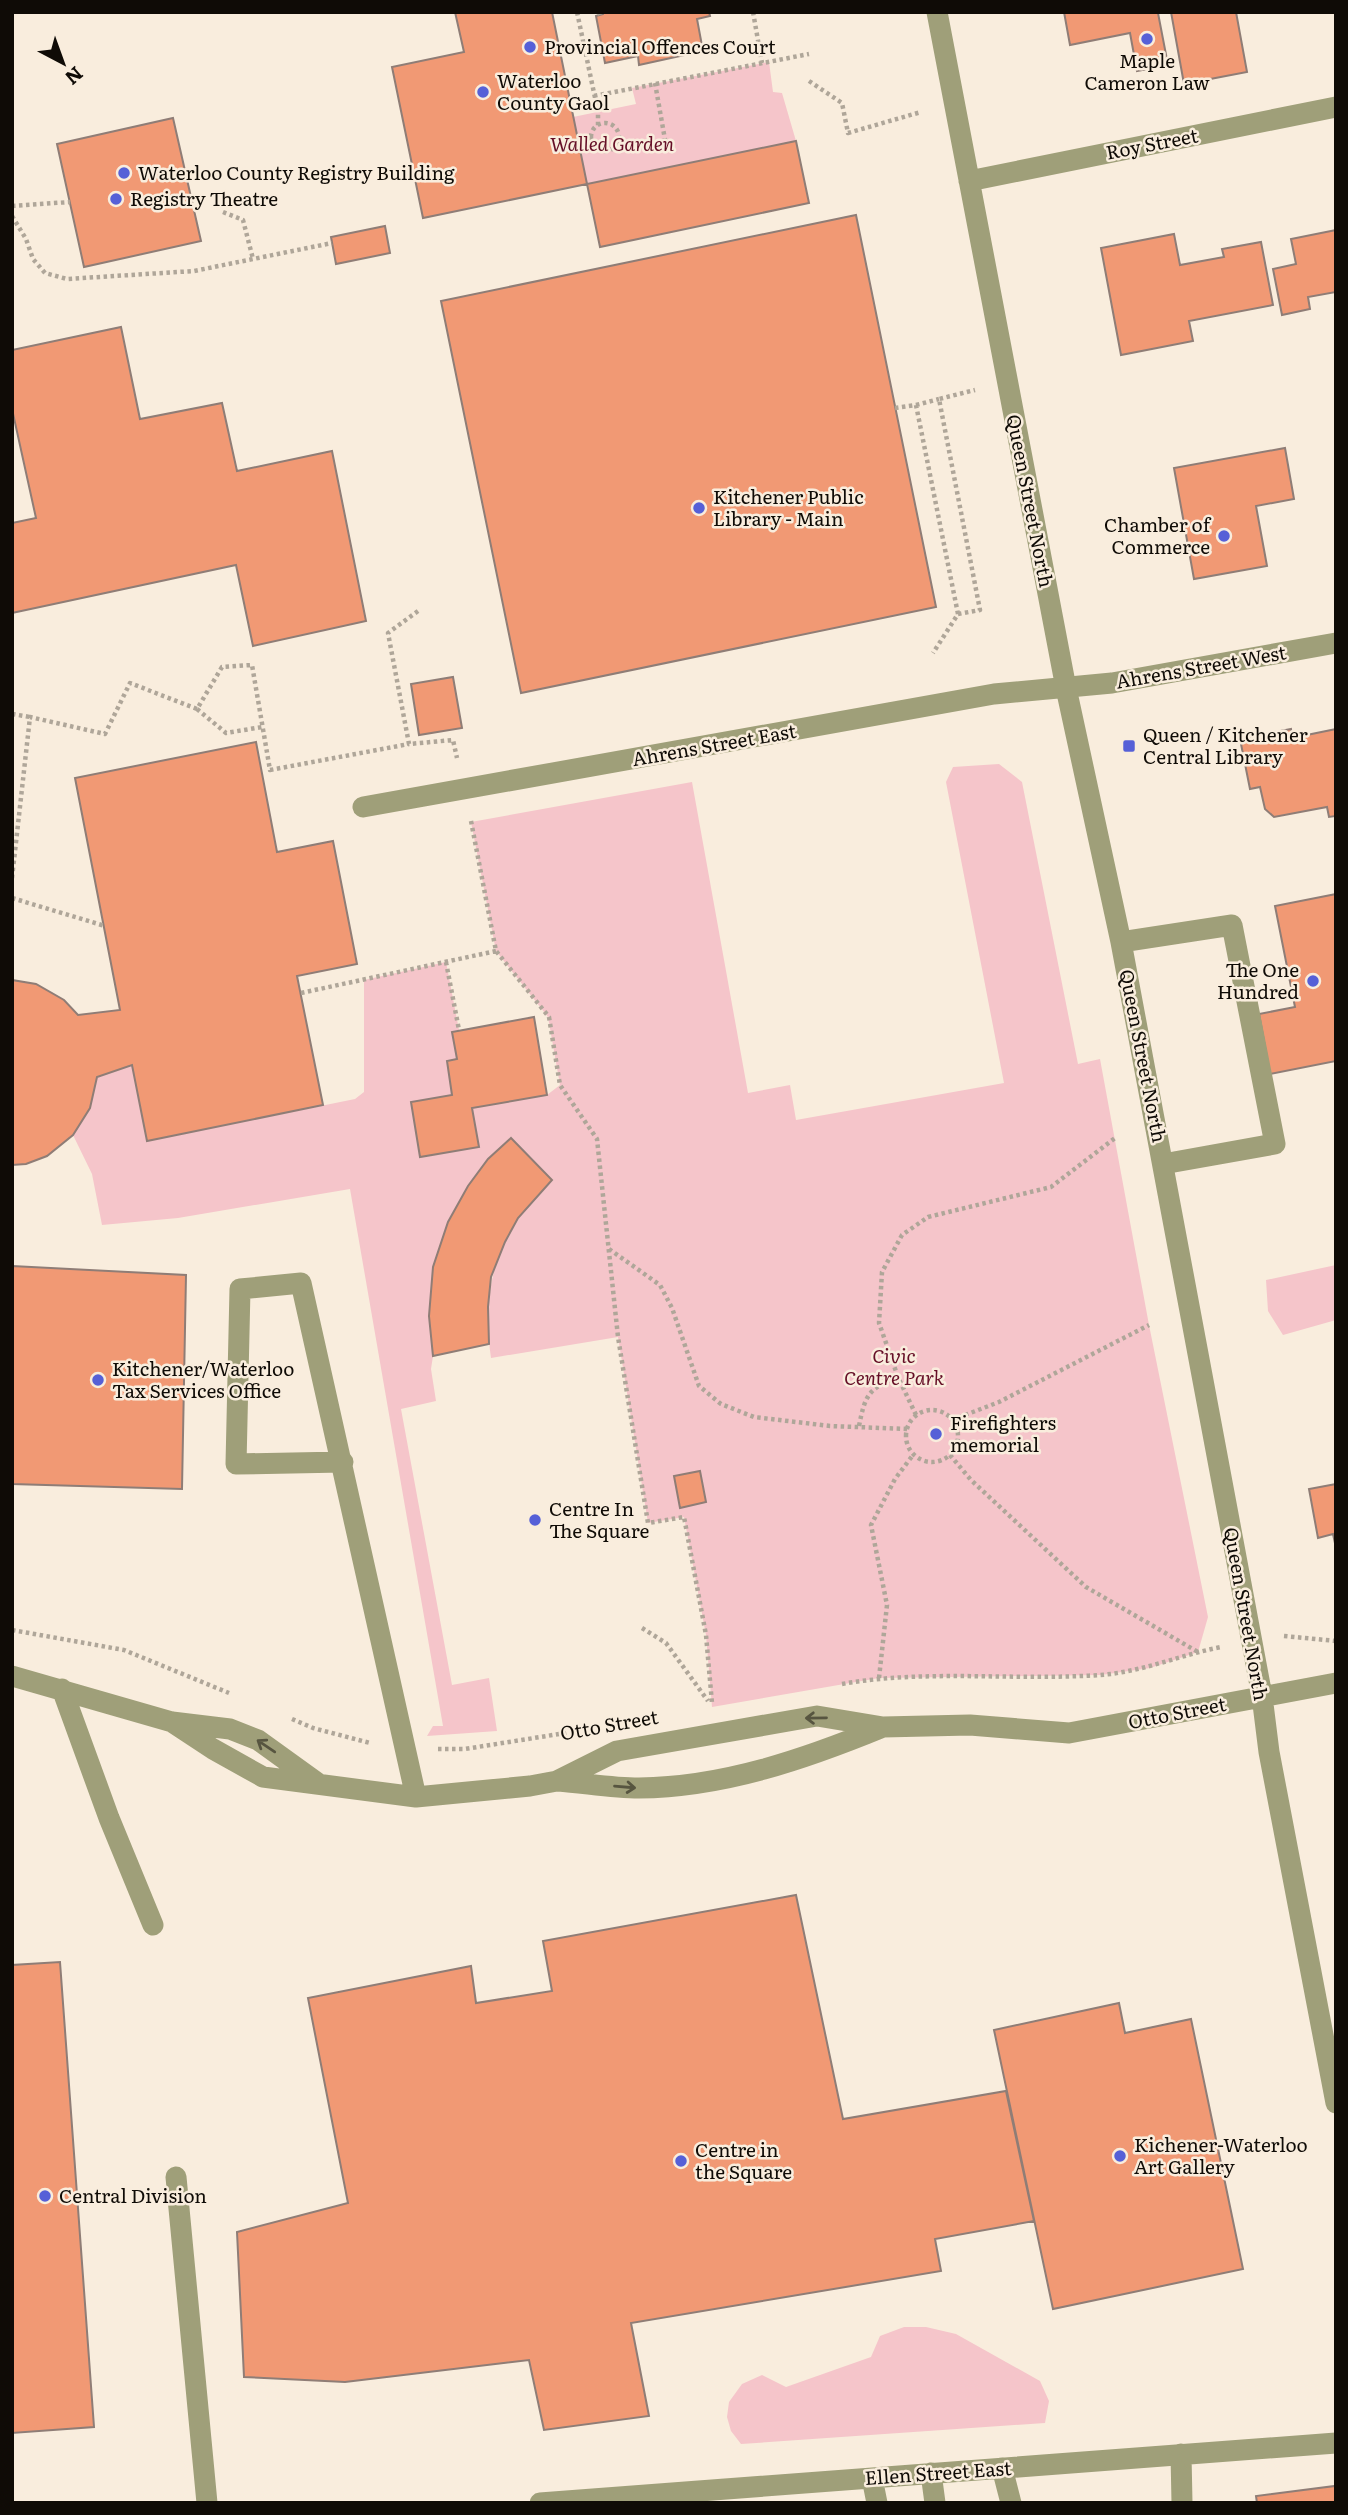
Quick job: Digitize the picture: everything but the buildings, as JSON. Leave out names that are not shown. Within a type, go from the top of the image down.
[{"type":"street","name":"Queen Street North","points":[[937,12],[1066,688],[1121,942],[1336,2103]]},
{"type":"street","name":"Roy Street","points":[[969,181],[1336,107]]},
{"type":"street","name":"Ahrens Street West","points":[[1066,688],[1112,683],[1336,643]]},
{"type":"street","name":"Ahrens Street East","points":[[363,807],[994,694],[1066,688]]},
{"type":"street","points":[[1121,942],[1232,925],[1275,1144],[1163,1164]]},
{"type":"street","points":[[342,1462],[236,1464],[240,1289],[301,1283],[342,1462],[416,1797]]},
{"type":"street","name":"Otto Street","points":[[12,1676],[172,1722],[230,1729],[258,1740],[321,1786]]},
{"type":"street","name":"Otto Street","points":[[557,1781],[617,1751],[817,1716],[883,1727],[970,1726],[1069,1732],[1336,1683]]},
{"type":"street","points":[[62,1689],[109,1818],[153,1926]]},
{"type":"street","name":"Otto Street","points":[[172,1722],[263,1777],[416,1797],[557,1781],[639,1788],[725,1779],[817,1754],[883,1727]]},
{"type":"street","points":[[176,2177],[207,2503]]},
{"type":"street","name":"Ellen Street East","points":[[540,2503],[1336,2443]]},
{"type":"street","points":[[1181,2454],[1182,2503]]},
{"type":"street","points":[[1002,2468],[1011,2503]]},
{"type":"street","points":[[931,2473],[936,2503]]},
{"type":"street","points":[[872,2478],[877,2503]]},
{"type":"path","points":[[577,12],[598,112],[598,126],[593,132],[592,141],[600,150],[609,150],[617,145],[618,131],[607,123],[598,126]]},
{"type":"path","points":[[753,12],[762,63]]},
{"type":"path","points":[[560,51],[583,45]]},
{"type":"path","points":[[594,96],[809,54]]},
{"type":"path","points":[[809,81],[842,103],[848,133],[921,112]]},
{"type":"path","points":[[655,83],[667,151]]},
{"type":"path","points":[[12,206],[70,202]]},
{"type":"path","points":[[223,212],[243,220],[253,259]]},
{"type":"path","points":[[12,216],[26,239],[33,259],[45,273],[67,279],[194,271],[332,243]]},
{"type":"path","points":[[895,408],[975,390]]},
{"type":"path","points":[[939,399],[980,610],[958,614]]},
{"type":"path","points":[[915,405],[958,614],[933,653]]},
{"type":"path","points":[[409,744],[388,633],[418,611]]},
{"type":"path","points":[[197,709],[222,667],[252,665],[270,770],[409,744],[453,740],[496,951],[548,1017],[561,1085],[597,1139],[618,1337],[648,1523],[684,1517],[706,1635],[712,1707],[666,1643],[642,1628]]},
{"type":"path","points":[[12,714],[105,734],[130,683],[197,709],[226,733],[262,727]]},
{"type":"path","points":[[12,878],[30,716]]},
{"type":"path","points":[[12,898],[105,926]]},
{"type":"path","points":[[301,993],[496,951]]},
{"type":"path","points":[[446,962],[459,1030]]},
{"type":"path","points":[[916,1415],[898,1377],[879,1323],[883,1272],[902,1235],[928,1217],[1051,1187],[1115,1138]]},
{"type":"path","points":[[608,1248],[660,1285],[672,1308],[699,1386],[721,1404],[754,1417],[830,1426],[907,1429]]},
{"type":"path","points":[[952,1420],[999,1402],[1149,1325]]},
{"type":"path","points":[[859,1426],[864,1402],[878,1384],[898,1377]]},
{"type":"path","points":[[934,1410],[945,1413],[952,1420],[957,1429],[957,1438],[956,1448],[950,1455],[930,1462],[913,1455],[906,1443],[907,1429],[916,1415],[934,1410]]},
{"type":"path","points":[[879,1678],[887,1605],[871,1525],[895,1479],[913,1455]]},
{"type":"path","points":[[950,1455],[971,1480],[1086,1587],[1198,1651]]},
{"type":"path","points":[[12,1630],[124,1650],[230,1693]]},
{"type":"path","points":[[1276,1637],[1336,1641]]},
{"type":"path","points":[[841,1685],[879,1678],[1101,1675],[1150,1668],[1198,1651],[1220,1647]]},
{"type":"path","name":"Otto Street","points":[[289,1718],[313,1728],[363,1742],[406,1750],[464,1749],[578,1731]]},
{"type":"green space","name":"Walled Garden","points":[[769,62],[773,92],[782,93],[796,141],[587,184],[573,117],[636,104],[632,88]]},
{"type":"green space","name":"Civic Centre Park","points":[[999,764],[1022,782],[1078,1064],[1100,1059],[1149,1325],[1208,1617],[1198,1652],[1150,1668],[1101,1675],[879,1678],[712,1707],[706,1635],[684,1517],[648,1523],[618,1337],[491,1358],[489,1303],[501,1249],[519,1217],[552,1180],[510,1138],[488,1159],[433,1267],[429,1316],[433,1356],[431,1369],[436,1401],[401,1409],[452,1685],[489,1678],[497,1731],[427,1736],[433,1726],[443,1726],[350,1189],[178,1218],[102,1225],[92,1174],[73,1135],[90,1108],[97,1077],[132,1065],[147,1141],[355,1099],[364,1092],[364,980],[446,962],[459,1030],[452,1032],[457,1059],[447,1061],[452,1095],[411,1102],[420,1157],[479,1147],[472,1108],[547,1095],[560,1085],[548,1017],[496,951],[471,822],[692,782],[748,1093],[790,1085],[796,1120],[1004,1083],[946,782],[953,767]]},
{"type":"green space","points":[[1336,1265],[1336,1320],[1283,1335],[1268,1311],[1266,1280]]},
{"type":"green space","points":[[904,2327],[926,2327],[956,2334],[1040,2381],[1049,2401],[1045,2423],[741,2444],[731,2431],[727,2417],[729,2402],[742,2384],[762,2375],[786,2387],[871,2357],[880,2336]]},
{"type":"place","name":"Maple Cameron Law","points":[[1147,39]]},
{"type":"place","name":"Provincial Offences Court","points":[[530,47]]},
{"type":"place","name":"Waterloo County Gaol","points":[[483,92]]},
{"type":"place","name":"Waterloo County Registry Building","points":[[124,173]]},
{"type":"place","name":"Registry Theatre","points":[[116,199]]},
{"type":"place","name":"Kitchener Public Library - Main","points":[[699,508]]},
{"type":"place","name":"Chamber of Commerce","points":[[1224,536]]},
{"type":"place","name":"Queen / Kitchener Central Library","points":[[1129,746]]},
{"type":"place","name":"The One Hundred","points":[[1313,981]]},
{"type":"place","name":"Kitchener/Waterloo Tax Services Office","points":[[98,1380]]},
{"type":"place","name":"Firefighters memorial","points":[[936,1434]]},
{"type":"place","name":"Centre In The Square","points":[[535,1520]]},
{"type":"place","name":"Kichener-Waterloo Art Gallery","points":[[1120,2156]]},
{"type":"place","name":"Centre in the Square","points":[[681,2161]]},
{"type":"place","name":"Central Division","points":[[45,2196]]}]
